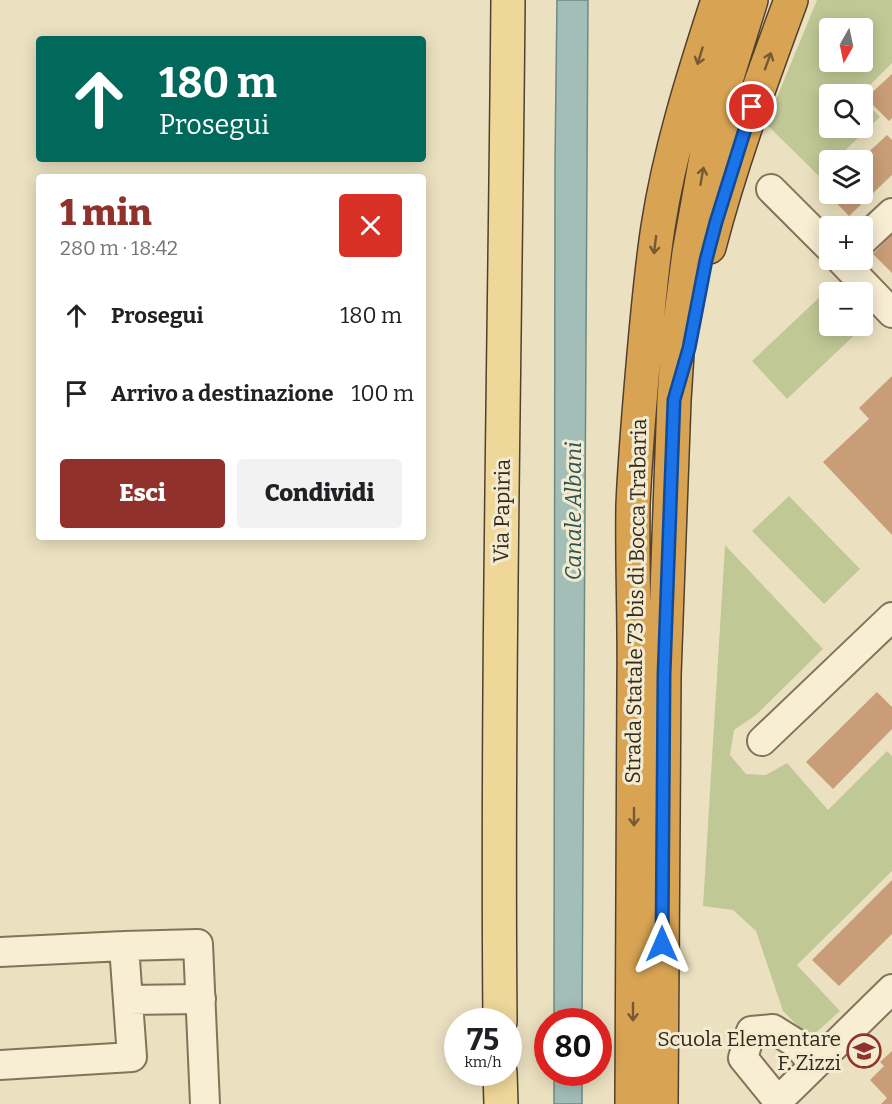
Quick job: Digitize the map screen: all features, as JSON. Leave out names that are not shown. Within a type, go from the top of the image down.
[{"type":"highway","name":"Strada Statale 73 bis di Bocca Trabaria","points":[[632,1104],[633,516],[638,423],[651,283],[663,196],[685,108],[718,0]]},
{"type":"highway","name":"Strada Statale 73 bis di Bocca Trabaria","points":[[661,1104],[664,675],[678,338],[683,290],[705,162],[722,93],[751,0]]},
{"type":"highway","points":[[674,400],[689,348],[706,260],[720,206],[743,132],[790,0]]},
{"type":"main road","name":"Via Papiria","points":[[500,1008],[501,590],[508,0]]},
{"type":"main road","points":[[500,1086],[501,1104]]},
{"type":"street","points":[[771,189],[819,237]]},
{"type":"street","points":[[873,231],[892,213]]},
{"type":"street","points":[[851,270],[892,313]]},
{"type":"street","points":[[762,741],[892,617]]},
{"type":"street","points":[[0,951],[198,944],[205,1104]]},
{"type":"street","points":[[0,1065],[132,1057],[124,946]]},
{"type":"street","points":[[814,1065],[797,1044],[773,1029],[751,1031],[743,1058],[778,1101],[892,989]]},
{"type":"street","points":[[128,1000],[201,999]]},
{"type":"green space","points":[[817,0],[892,0],[892,63],[871,84],[819,84],[819,138],[858,138],[845,150],[819,150],[819,176],[766,124]]},
{"type":"green space","points":[[873,110],[880,117],[873,124]]},
{"type":"green space","points":[[819,298],[819,336],[854,336],[787,399],[752,361]]},
{"type":"green space","points":[[789,496],[860,569],[824,604],[752,531]]},
{"type":"green space","points":[[725,545],[823,649],[756,715],[734,730],[730,755],[746,774],[766,775],[787,763],[828,810],[887,751],[892,756],[892,871],[797,965],[840,1011],[810,1038],[783,1011],[756,931],[733,910],[703,906]]},
{"type":"water","name":"Canale Albani","points":[[557,0],[588,0],[582,1008],[554,1008]]},
{"type":"water","points":[[554,1086],[582,1086],[582,1104],[554,1104]]},
{"type":"building","points":[[892,74],[892,118],[889,121],[873,105],[873,92]]},
{"type":"building","points":[[887,135],[892,140],[892,175],[873,193],[873,150],[871,150]]},
{"type":"building","points":[[838,204],[862,204],[849,216]]},
{"type":"building","points":[[892,234],[892,273],[873,254]]},
{"type":"building","points":[[892,376],[892,535],[823,462],[869,419],[859,408]]},
{"type":"building","points":[[877,692],[892,707],[892,729],[833,789],[806,762]]},
{"type":"building","points":[[892,880],[892,934],[839,986],[812,960]]},
{"type":"building","points":[[892,1051],[892,1104],[881,1104],[887,1098],[870,1080],[884,1066],[880,1062]]},
{"type":"place","name":"Scuola Elementare F. Zizzi","points":[[864,1051]]},
{"type":"route","points":[[662,944],[664,675],[674,400],[689,348],[706,260],[716,222],[752,107]]}]
